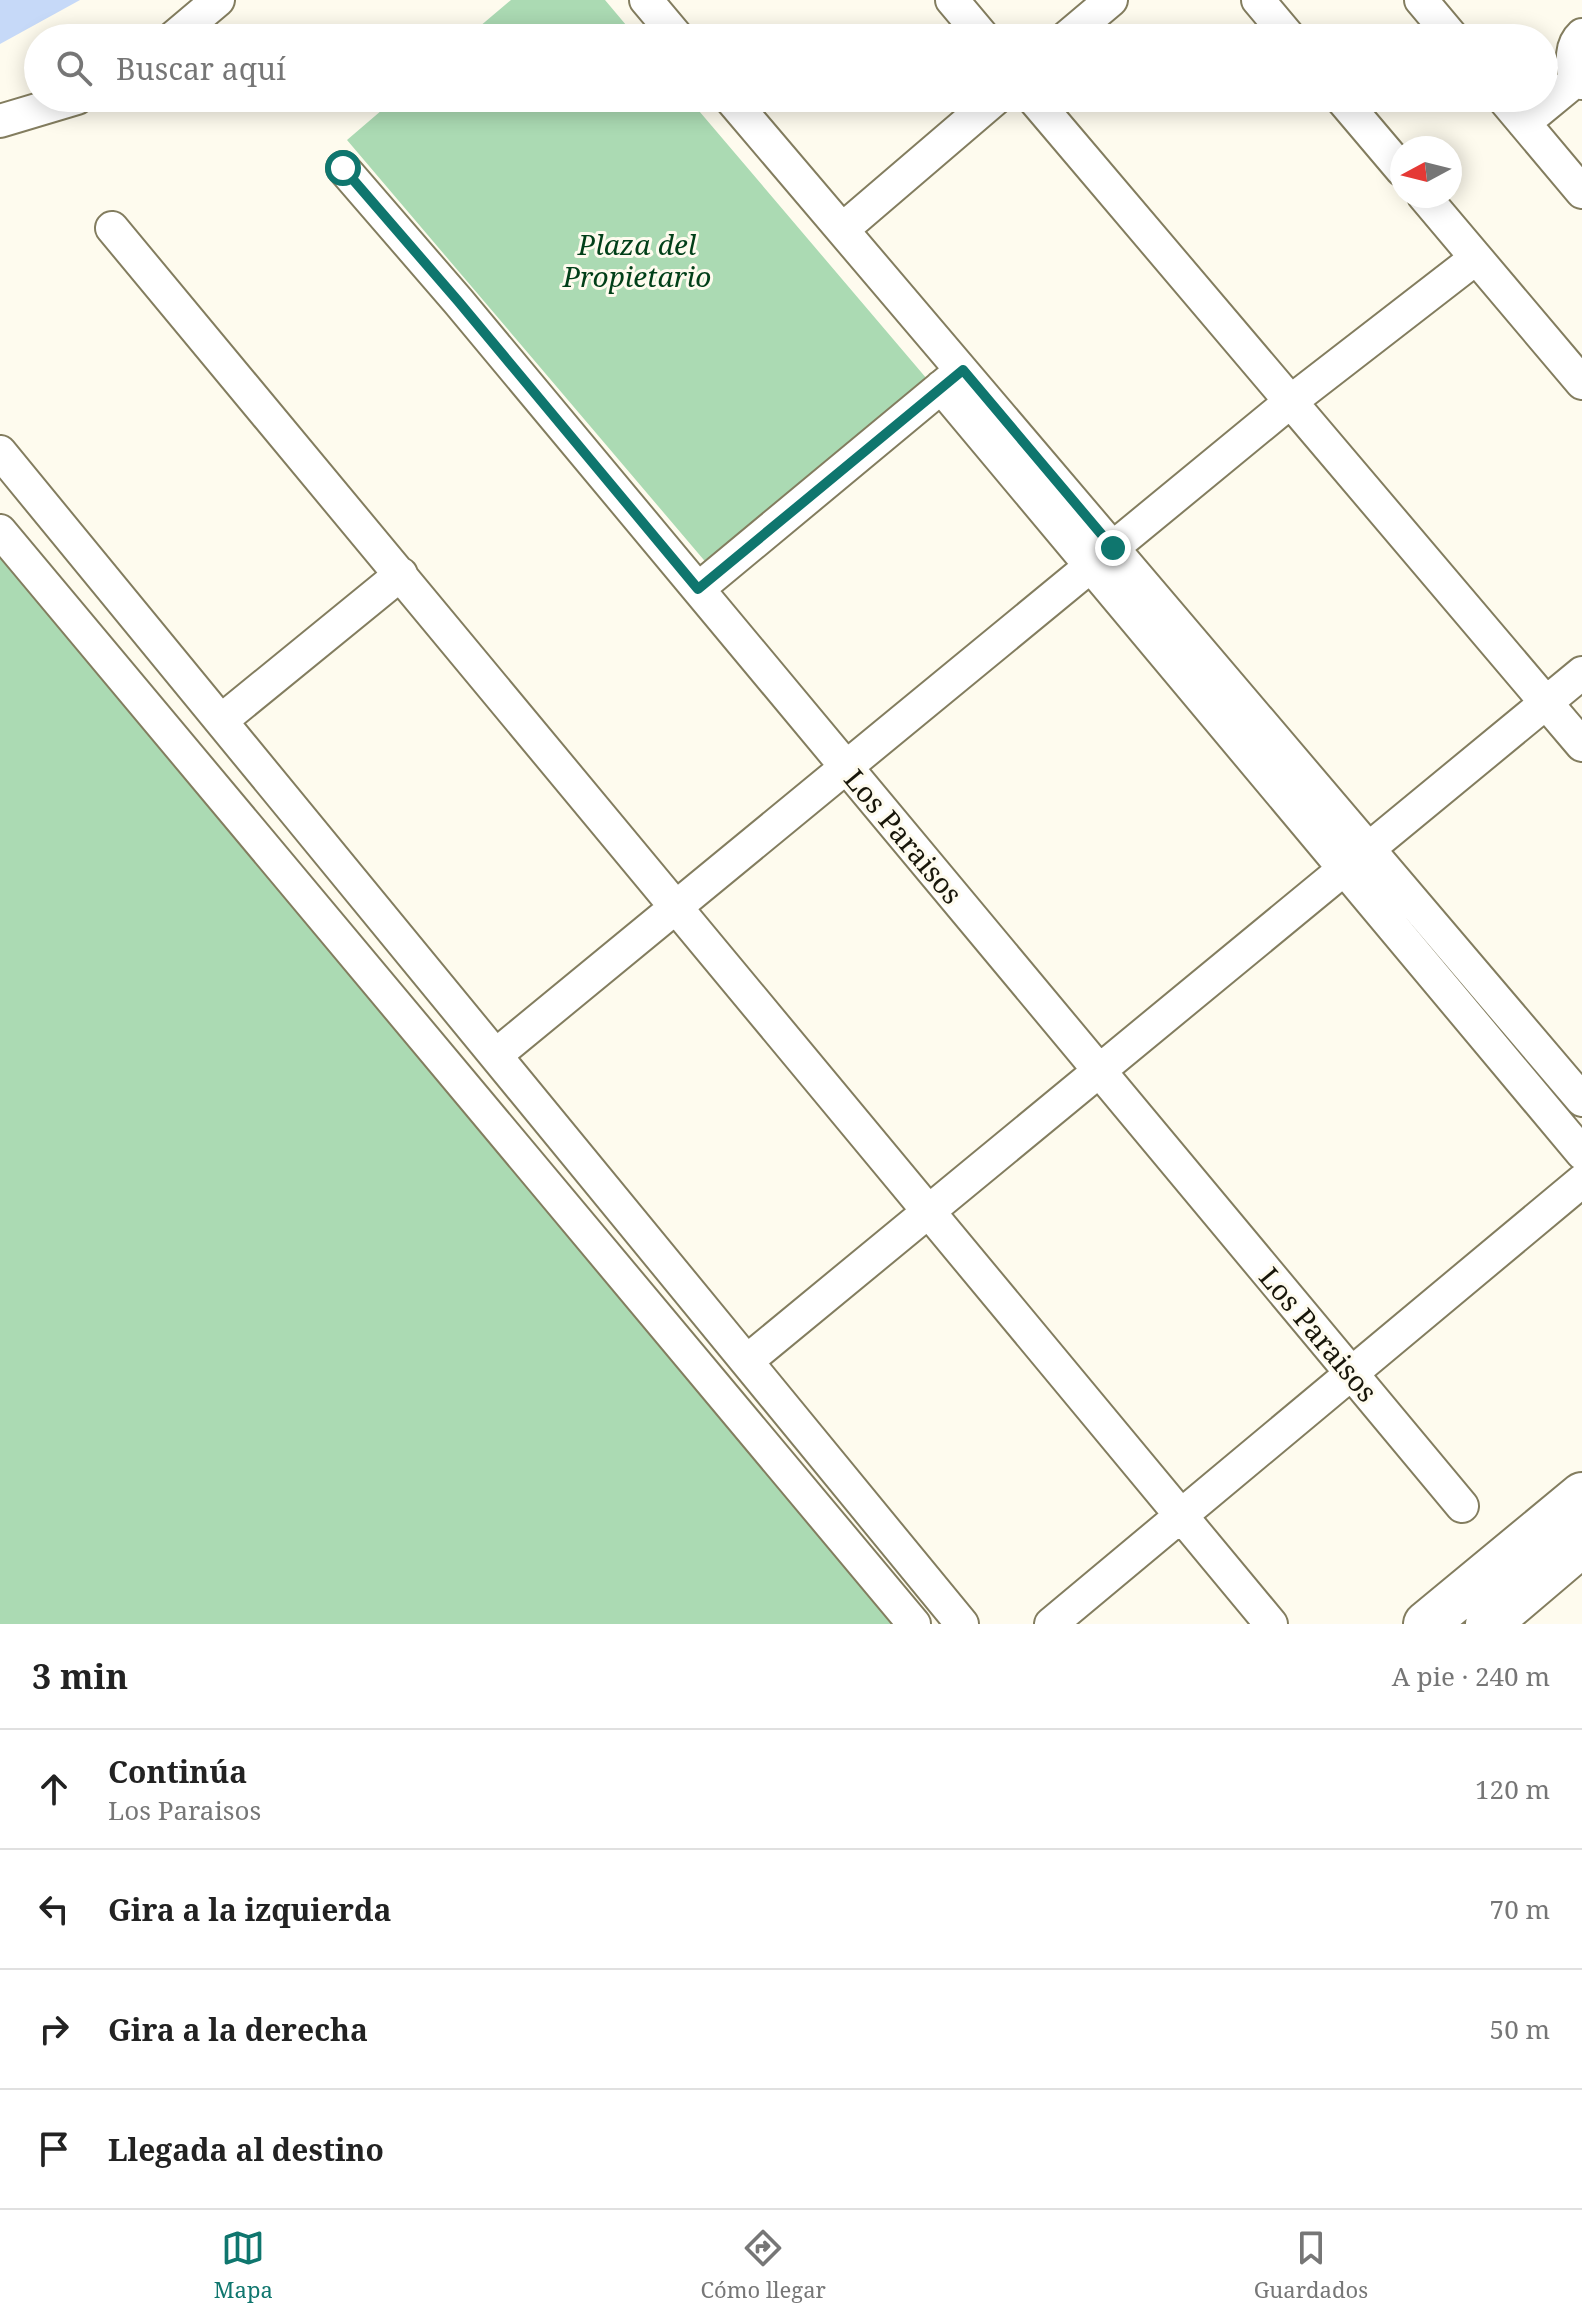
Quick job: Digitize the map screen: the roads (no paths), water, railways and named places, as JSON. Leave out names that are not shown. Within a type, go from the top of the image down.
[{"type":"main road","points":[[1426,1624],[1582,1495]]},
{"type":"main road","points":[[1488,1624],[1582,1544]]},
{"type":"street","points":[[190,24],[218,0]]},
{"type":"street","points":[[646,0],[666,24]]},
{"type":"street","points":[[952,0],[972,24]]},
{"type":"street","points":[[1083,24],[1111,0]]},
{"type":"street","points":[[1258,0],[1278,24]]},
{"type":"street","points":[[1421,0],[1441,24]]},
{"type":"street","points":[[1558,97],[1578,82],[1573,52],[1577,39],[1582,35]]},
{"type":"street","points":[[0,121],[30,112]]},
{"type":"street","points":[[742,112],[843,229],[952,378],[1357,859],[1582,1153]]},
{"type":"street","points":[[843,229],[980,112]]},
{"type":"street","points":[[1045,112],[1582,745]]},
{"type":"street","points":[[1353,112],[1390,156]]},
{"type":"street","points":[[1515,112],[1582,192]]},
{"type":"street","points":[[1524,123],[1538,112]]},
{"type":"street","name":"Los Paraisos","points":[[343,168],[458,301],[1462,1506]]},
{"type":"street","points":[[1434,208],[1582,383]]},
{"type":"street","points":[[112,228],[1271,1624]]},
{"type":"street","points":[[496,1055],[1290,402],[1476,258]]},
{"type":"street","points":[[698,589],[952,378]]},
{"type":"street","points":[[0,452],[962,1624]]},
{"type":"street","points":[[0,531],[914,1624]]},
{"type":"street","points":[[222,720],[401,574]]},
{"type":"street","points":[[747,1361],[1582,673]]},
{"type":"street","points":[[1357,859],[1582,1100]]},
{"type":"street","points":[[1051,1624],[1582,1181]]},
{"type":"water","points":[[0,0],[80,0],[36,24],[24,24],[24,31],[0,44]]},
{"type":"park label","name":"Plaza del Propietario","points":[[637,260]]}]
